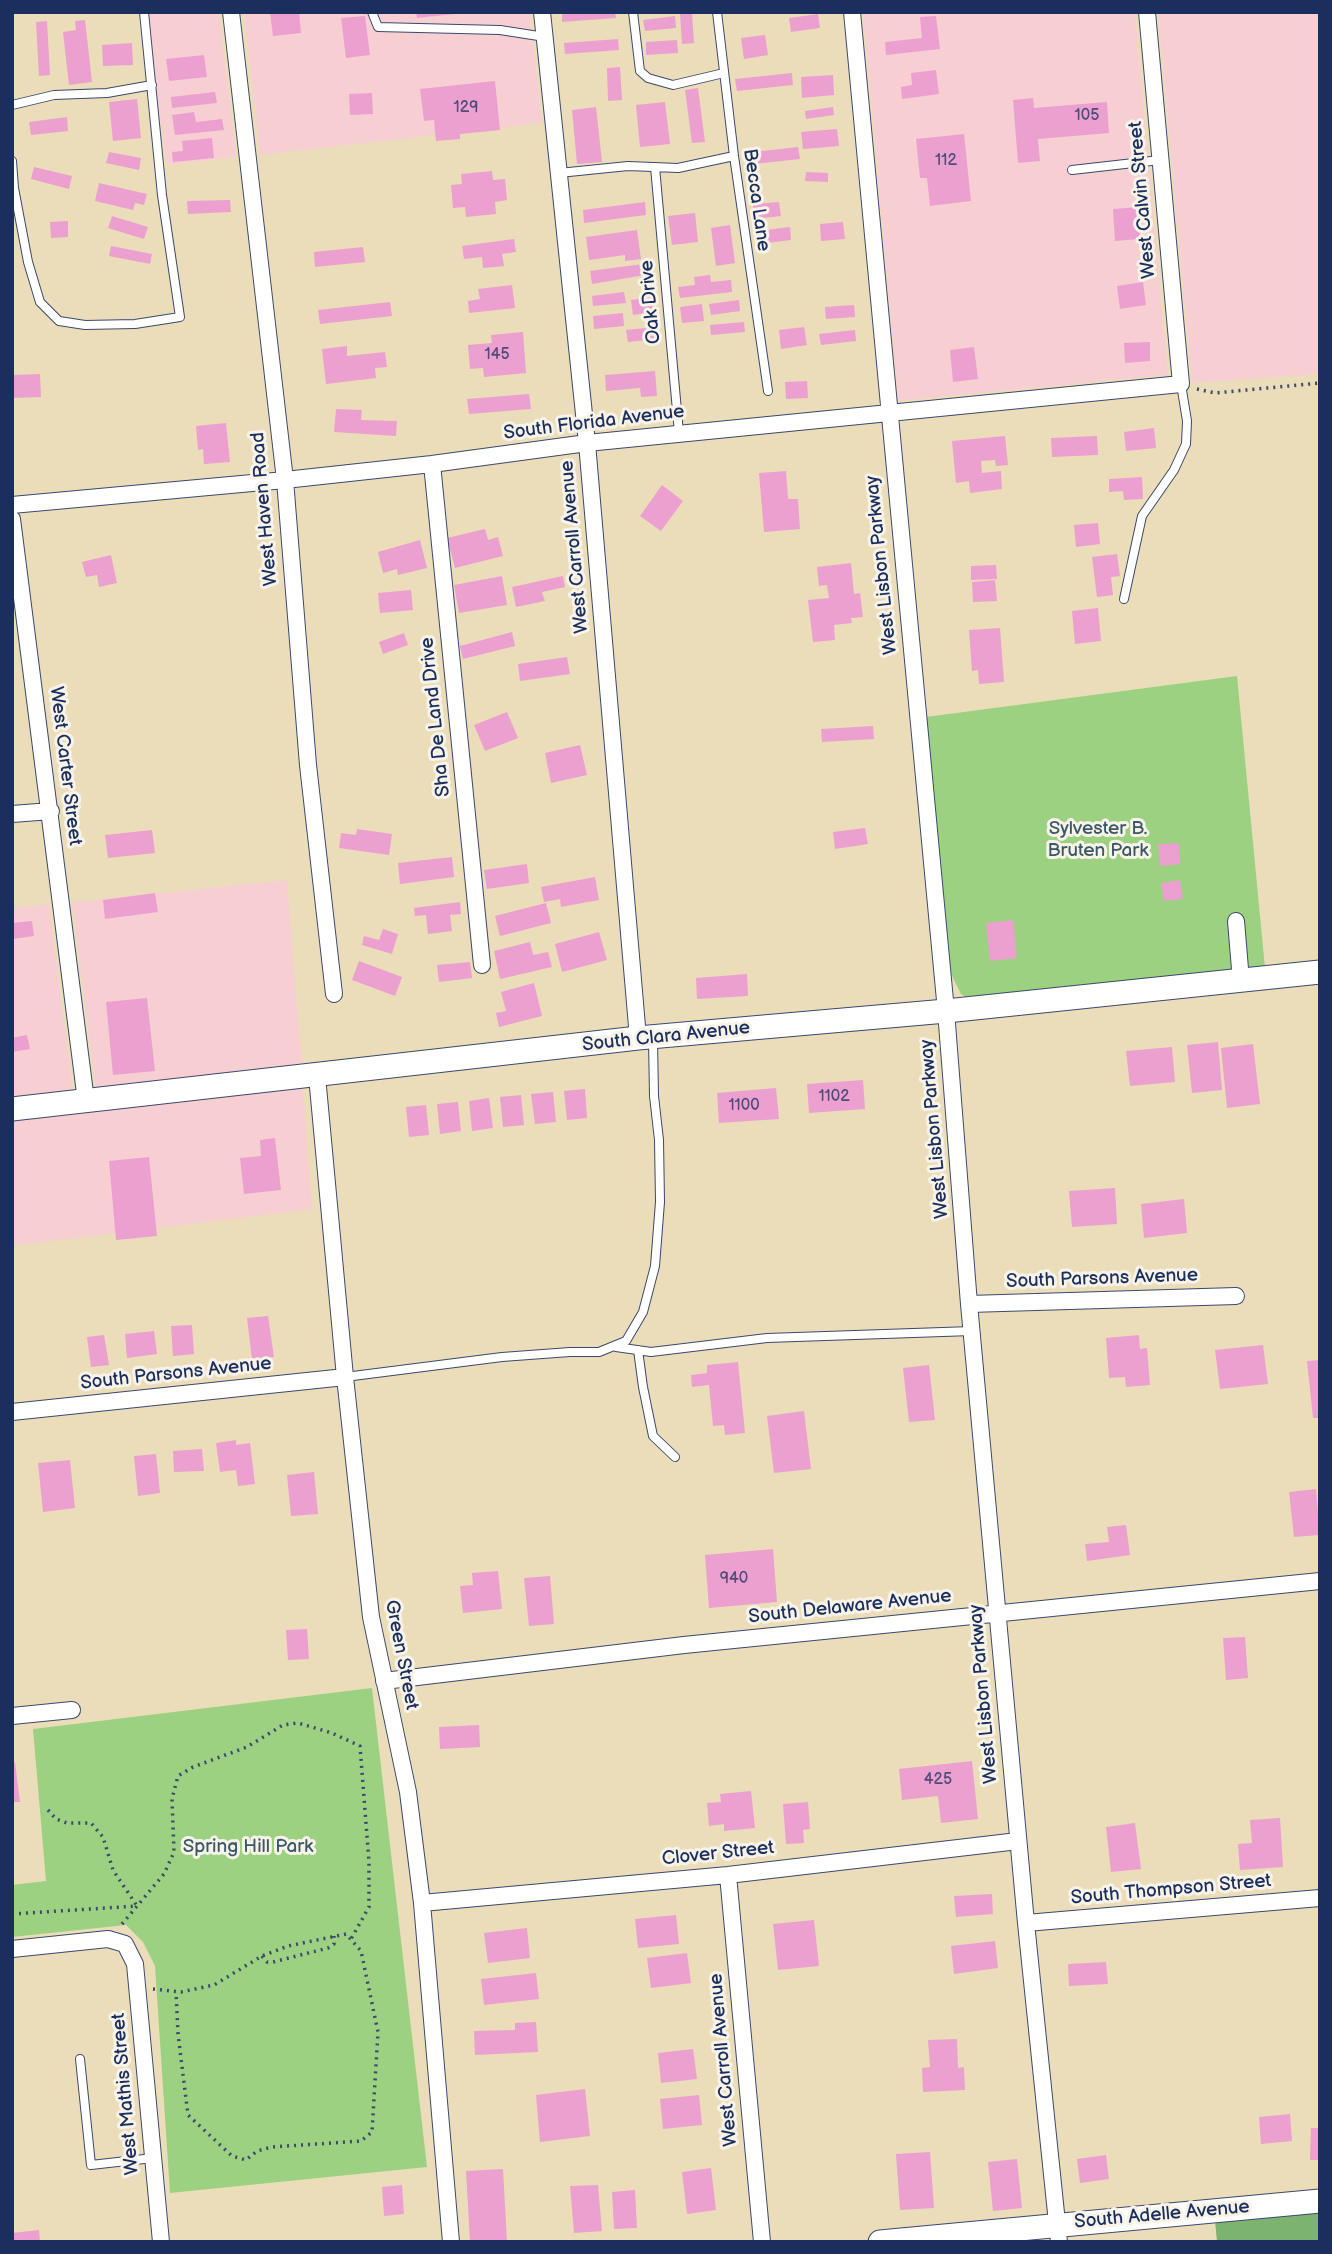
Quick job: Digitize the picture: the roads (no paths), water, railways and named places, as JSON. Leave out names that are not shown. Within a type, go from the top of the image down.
[{"type":"street","name":"West Carroll Avenue","points":[[542,12],[646,1037]]},
{"type":"street","name":"West Lisbon Parkway","points":[[852,12],[946,1011],[1018,1841],[1058,2233]]},
{"type":"street","name":"West Calvin Street","points":[[1147,12],[1181,384]]},
{"type":"street","name":"West Haven Road","points":[[232,15],[285,480],[307,765],[334,994]]},
{"type":"street","name":"South Florida Avenue","points":[[12,505],[285,480],[679,433],[1181,384]]},
{"type":"street","name":"Sha De Land Drive","points":[[432,464],[482,965]]},
{"type":"street","name":"West Carter Street","points":[[12,519],[86,1101]]},
{"type":"street","points":[[12,814],[51,811]]},
{"type":"street","points":[[1236,921],[1241,981]]},
{"type":"street","name":"South Clara Avenue","points":[[12,1109],[646,1037],[946,1011],[1320,972]]},
{"type":"street","name":"Green Street","points":[[317,1076],[371,1617],[408,1792],[422,1903],[452,2242]]},
{"type":"street","name":"South Parsons Avenue","points":[[970,1304],[1236,1296]]},
{"type":"street","name":"South Parsons Avenue","points":[[12,1412],[345,1377]]},
{"type":"street","name":"South Delaware Avenue","points":[[384,1681],[684,1645],[1320,1581]]},
{"type":"street","points":[[12,1716],[72,1710]]},
{"type":"street","name":"Clover Street","points":[[422,1903],[728,1875],[1018,1841]]},
{"type":"street","name":"West Carroll Avenue","points":[[728,1875],[762,2242]]},
{"type":"street","name":"South Thompson Street","points":[[1026,1923],[1320,1898]]},
{"type":"street","name":"West Mathis Street","points":[[12,1949],[108,1939],[125,1944],[135,1964],[161,2242]]},
{"type":"street","name":"South Adelle Avenue","points":[[880,2242],[1058,2233],[1320,2201]]},
{"type":"lane","points":[[12,161],[14,188],[28,262],[40,302],[59,321],[85,325],[135,324],[180,317],[162,195],[144,12]]},
{"type":"lane","points":[[372,12],[378,27],[500,30],[545,37]]},
{"type":"lane","points":[[633,12],[640,71],[648,78],[673,85],[724,73]]},
{"type":"lane","name":"Becca Lane","points":[[717,12],[734,156],[768,391]]},
{"type":"lane","points":[[12,104],[54,95],[107,93],[152,85]]},
{"type":"lane","points":[[559,173],[628,166],[678,168],[734,156]]},
{"type":"lane","points":[[1072,170],[1160,160]]},
{"type":"lane","name":"Oak Drive","points":[[655,167],[679,433]]},
{"type":"lane","points":[[1124,599],[1142,516],[1174,470],[1186,444],[1187,421],[1181,384]]},
{"type":"lane","points":[[345,1377],[502,1357],[599,1352],[626,1341],[643,1312],[655,1266],[660,1202],[659,1140],[646,1037]]},
{"type":"lane","points":[[613,1346],[651,1352],[767,1338],[972,1331]]},
{"type":"lane","points":[[638,1350],[653,1436],[675,1457]]},
{"type":"lane","points":[[80,2059],[91,2165],[153,2158]]},
{"type":"park label","name":"Sylvester B. Bruten Park","points":[[1098,840]]},
{"type":"park label","name":"Spring Hill Park","points":[[248,1847]]}]
